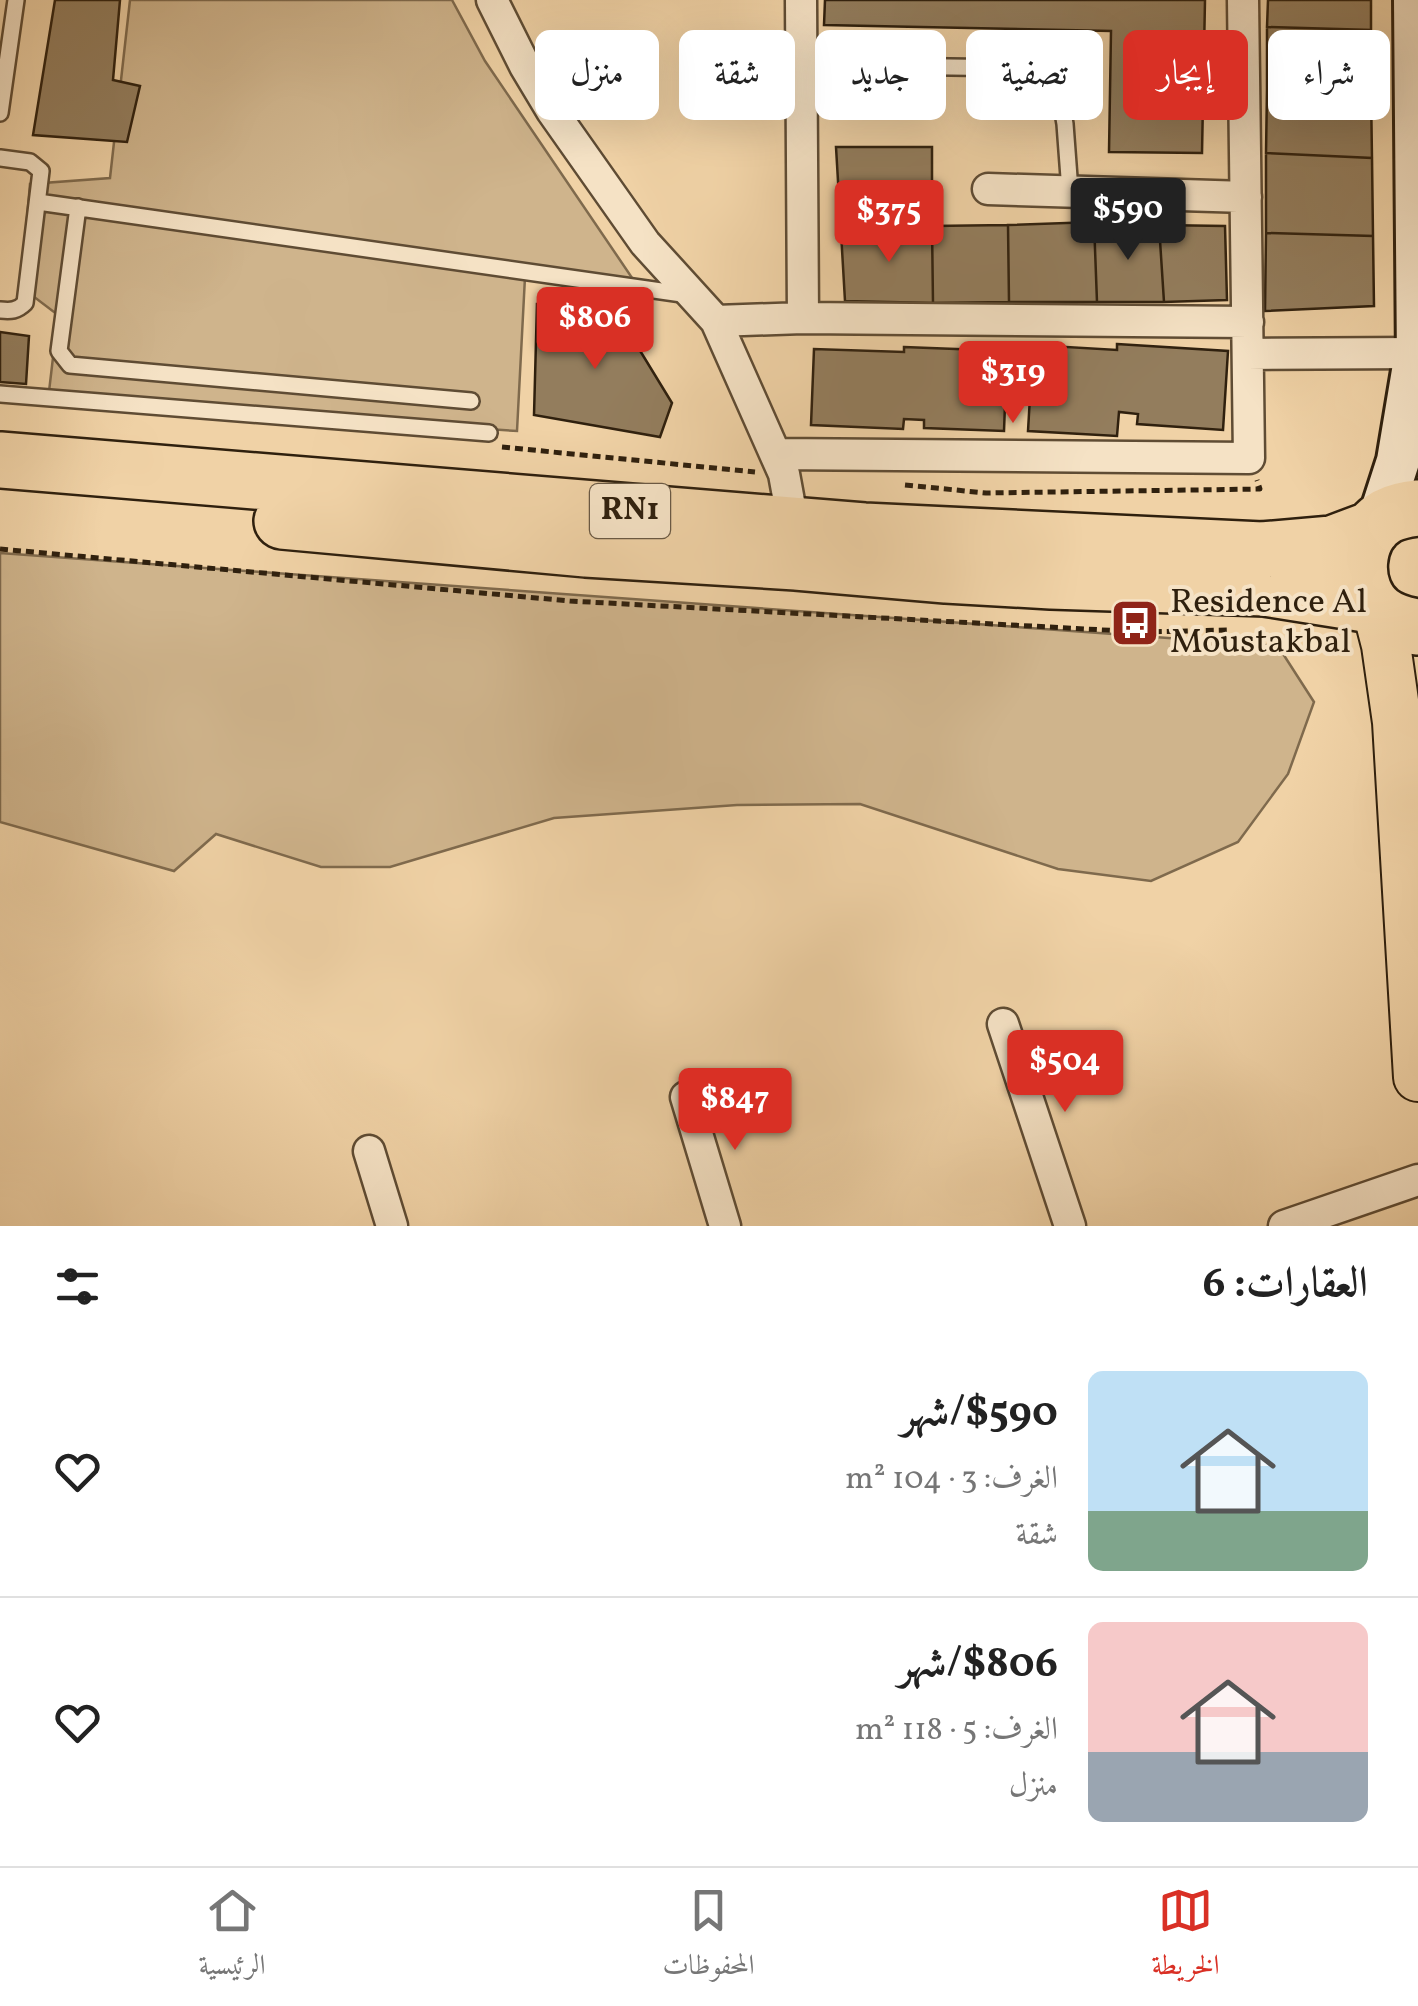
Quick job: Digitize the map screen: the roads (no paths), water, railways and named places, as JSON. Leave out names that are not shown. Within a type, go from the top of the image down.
[{"type":"highway","name":"RN1","points":[[0,460],[788,504],[864,531],[1262,550],[1332,544],[1390,520]]},
{"type":"highway","name":"RN1","points":[[0,496],[586,549],[788,504],[946,575],[1264,588],[1318,595],[1389,614]]},
{"type":"highway","points":[[1389,614],[1361,584],[1359,565],[1362,546],[1390,520]]},
{"type":"main road","points":[[1389,614],[1386,645],[1399,742],[1418,1077]]},
{"type":"street","points":[[492,0],[524,66],[552,111],[645,243],[716,320],[788,504],[1249,458],[1244,0]]},
{"type":"street","points":[[801,0],[802,318]]},
{"type":"street","points":[[1390,520],[1418,356],[1414,0]]},
{"type":"street","points":[[988,189],[1246,197]]},
{"type":"street","points":[[716,320],[1248,322]]},
{"type":"street","points":[[1248,354],[1418,356]]},
{"type":"street","points":[[1003,1024],[1070,1226]]},
{"type":"street","points":[[686,1097],[725,1226]]},
{"type":"street","points":[[369,1151],[392,1226]]},
{"type":"street","points":[[1284,1226],[1418,1180]]},
{"type":"lane","points":[[0,113],[16,0]]},
{"type":"lane","points":[[524,66],[535,65]]},
{"type":"lane","points":[[946,67],[1041,71],[1058,84],[1070,192]]},
{"type":"lane","points":[[0,158],[30,162],[42,171],[25,303],[19,309],[0,310]]},
{"type":"lane","points":[[38,202],[693,295]]},
{"type":"lane","points":[[78,207],[58,351],[70,365],[471,401]]},
{"type":"lane","points":[[0,394],[489,439]]},
{"type":"place","name":"Residence Al Moustakbal","points":[[1135,623]]}]
